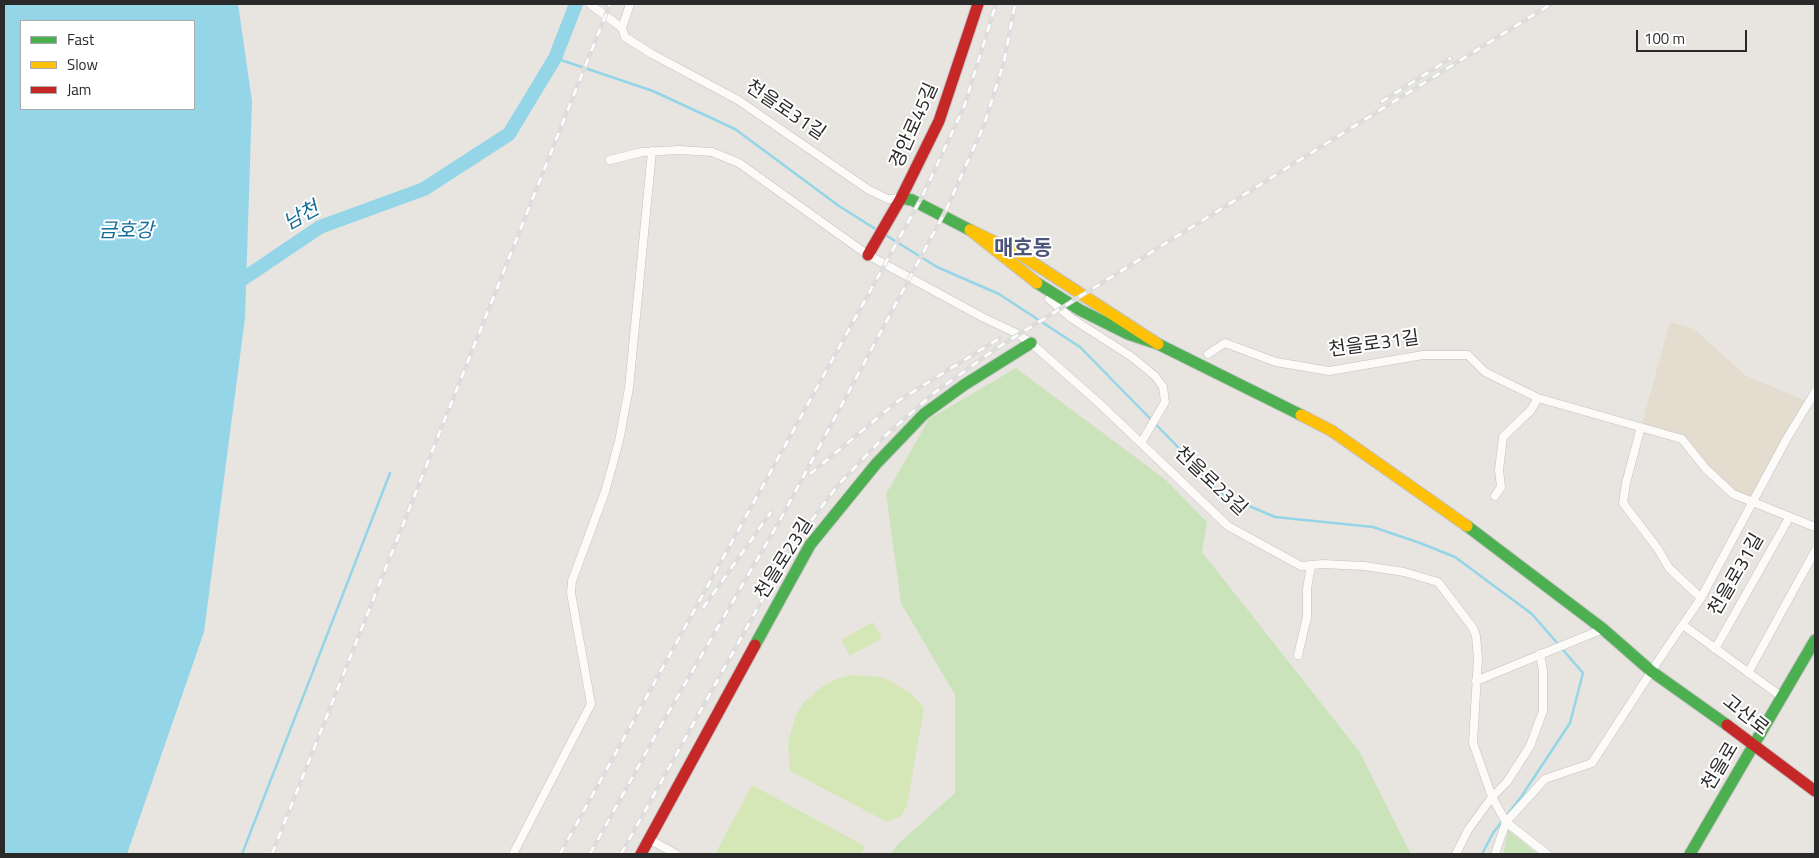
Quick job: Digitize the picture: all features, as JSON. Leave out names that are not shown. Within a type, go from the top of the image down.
[{"type":"street","name":"천을로31길","points":[[590,4],[622,28],[625,37],[738,100],[870,190],[888,199],[902,198],[912,200],[970,230]]},
{"type":"street","points":[[622,28],[630,4]]},
{"type":"street","name":"경안로45길","points":[[870,251],[902,198],[939,121],[956,75],[978,4]]},
{"type":"street","name":"천을로23길","points":[[610,160],[652,151],[679,150],[712,152],[738,163],[870,251],[984,318],[1016,333],[1031,343],[1141,443],[1228,526],[1301,566],[1364,566],[1404,572],[1438,582],[1473,628],[1478,658],[1474,743],[1494,801],[1506,822]]},
{"type":"street","points":[[513,854],[575,731],[590,709],[591,704],[571,593],[572,581],[605,492],[619,441],[629,388],[652,151]]},
{"type":"street","points":[[970,230],[1018,253],[1158,344]]},
{"type":"street","points":[[970,230],[1057,297],[1111,326],[1158,344]]},
{"type":"street","points":[[1049,299],[1071,318],[1132,357],[1154,376],[1163,387],[1165,402],[1141,443]]},
{"type":"street","name":"천을로23길","points":[[641,854],[810,546],[876,464],[924,414],[958,389],[1031,343]]},
{"type":"street","name":"천을로31길","points":[[1208,354],[1225,343],[1276,362],[1329,371],[1423,355],[1468,355],[1485,372],[1538,398],[1682,440],[1706,469],[1733,494],[1753,504],[1815,526]]},
{"type":"street","name":"고산로","points":[[1158,344],[1250,388],[1332,431],[1480,535],[1603,629],[1651,671],[1706,708],[1753,746],[1815,791]]},
{"type":"street","points":[[1495,854],[1506,822],[1545,780],[1592,763],[1701,598],[1786,440],[1815,392]]},
{"type":"street","points":[[1495,496],[1501,487],[1499,470],[1503,437],[1532,410],[1538,398]]},
{"type":"street","name":"천을로31길","points":[[1641,427],[1624,489],[1623,503],[1658,549],[1668,568],[1701,598]]},
{"type":"street","name":"천을로31길","points":[[1715,649],[1789,518]]},
{"type":"street","points":[[1748,673],[1815,551]]},
{"type":"street","points":[[1298,655],[1307,617],[1307,589],[1311,565]]},
{"type":"street","points":[[1682,625],[1782,697]]},
{"type":"street","points":[[1476,681],[1603,629]]},
{"type":"street","name":"천을로","points":[[1690,854],[1815,640]]},
{"type":"street","points":[[1456,854],[1468,830],[1494,801],[1530,746],[1543,711],[1543,671],[1540,654]]},
{"type":"street","points":[[1506,822],[1547,854]]},
{"type":"street","points":[[649,840],[676,854]]},
{"type":"shaded area","points":[[1670,322],[1693,328],[1745,375],[1808,402],[1753,504],[1733,494],[1682,439],[1641,427]]},
{"type":"green space","points":[[1016,368],[1166,480],[1207,522],[1202,552],[1359,751],[1411,854],[890,854],[900,842],[955,793],[955,695],[901,603],[886,494],[929,419]]},
{"type":"green space","points":[[873,622],[882,638],[850,656],[841,640]]},
{"type":"green space","points":[[852,675],[881,677],[892,682],[913,695],[924,708],[907,806],[901,816],[887,822],[790,771],[788,742],[796,715],[803,703],[823,686],[837,679]]},
{"type":"green space","points":[[752,785],[865,846],[861,854],[715,854]]},
{"type":"green space","points":[[1508,830],[1538,854],[1503,854]]},
{"type":"water","name":"금호강","points":[[4,4],[238,4],[252,101],[245,318],[204,632],[127,854],[4,854]]},
{"type":"waterway","name":"남천","points":[[231,287],[320,227],[424,189],[509,134],[555,58],[576,4]]},
{"type":"waterway","points":[[555,58],[653,91],[735,129],[839,206],[877,230]]},
{"type":"waterway","points":[[884,234],[937,267],[999,294],[1080,347],[1175,444],[1219,493],[1275,517],[1373,527],[1420,543],[1455,557],[1532,614],[1583,673],[1570,723],[1521,797],[1493,833],[1482,854]]},
{"type":"waterway","points":[[242,854],[390,473]]},
{"type":"railway","points":[[272,854],[610,4]]},
{"type":"railway","points":[[560,854],[923,195],[964,107],[996,4]]},
{"type":"railway","points":[[590,854],[664,720],[779,522],[946,210],[984,125],[1004,62],[1015,4]]},
{"type":"railway","points":[[621,854],[791,548],[838,485],[885,436],[934,393],[997,348],[1551,4]]},
{"type":"railway","points":[[1381,102],[1451,58]]},
{"type":"railway","points":[[810,474],[898,401],[1000,338]]},
{"type":"railway","points":[[703,608],[771,512]]},
{"type":"traffic: fast","points":[[901,198],[912,200],[970,230]]},
{"type":"traffic: fast","points":[[1037,283],[1080,310],[1128,334],[1158,344],[1301,415]]},
{"type":"traffic: fast","points":[[755,645],[810,545],[876,464],[924,414],[964,385],[1031,343]]},
{"type":"traffic: fast","points":[[1467,526],[1603,629],[1651,671],[1727,725]]},
{"type":"traffic: fast","points":[[1690,854],[1815,640]]},
{"type":"traffic: slow","points":[[1037,283],[970,230],[1018,253],[1158,344]]},
{"type":"traffic: slow","points":[[1301,415],[1332,431],[1467,526]]},
{"type":"traffic: jam","points":[[868,255],[901,198],[939,121],[978,4]]},
{"type":"traffic: jam","points":[[641,854],[755,645]]},
{"type":"traffic: jam","points":[[1727,725],[1815,791]]},
{"type":"district","name":"매호동","points":[[1023,250]]}]
